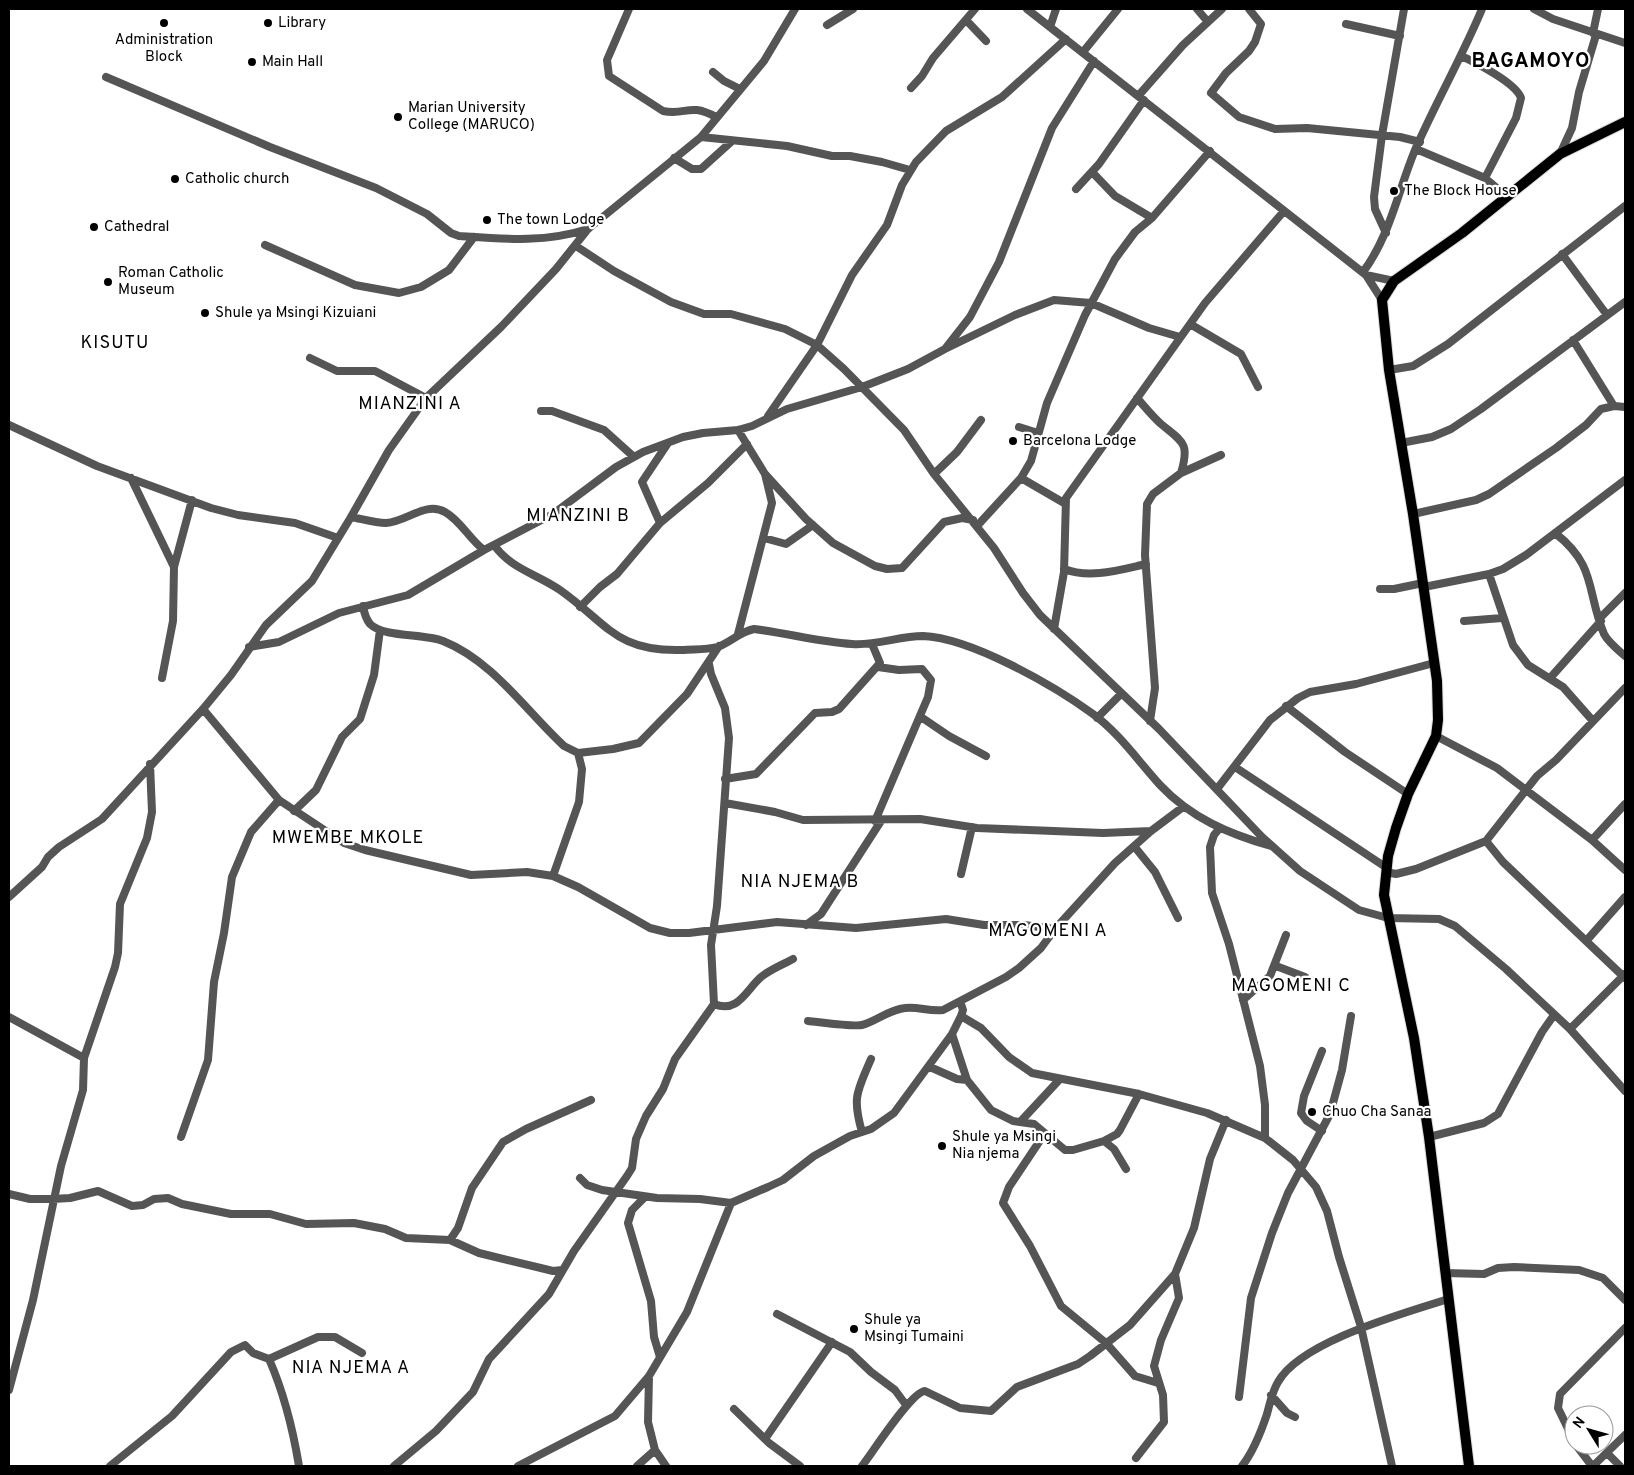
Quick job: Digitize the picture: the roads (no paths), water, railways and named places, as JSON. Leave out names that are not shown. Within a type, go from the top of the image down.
[{"type":"main road","points":[[1470,1466],[1429,1137],[1414,1038],[1384,894],[1396,828],[1408,794],[1436,736],[1438,706],[1434,663],[1413,514],[1389,370],[1382,300],[1394,281],[1462,233],[1560,154],[1625,122]]},
{"type":"street","points":[[628,9],[607,60],[608,76],[663,111],[697,109],[716,117]]},
{"type":"street","points":[[9,897],[42,867],[48,857],[102,819],[150,764],[203,709],[231,675],[266,625],[312,581],[352,517],[389,450],[426,398],[480,348],[576,246],[588,229],[701,138],[716,117],[764,61],[795,9]]},
{"type":"street","points":[[827,25],[853,9]]},
{"type":"street","points":[[911,88],[922,76],[933,58],[974,9]]},
{"type":"street","points":[[1027,9],[1364,273],[1382,300]]},
{"type":"street","points":[[1050,27],[1056,9]]},
{"type":"street","points":[[1083,52],[1118,9]]},
{"type":"street","points":[[1197,9],[1208,22]]},
{"type":"street","points":[[1076,189],[1092,172],[1142,98],[1177,52],[1222,9]]},
{"type":"street","points":[[1249,9],[1261,24],[1255,42],[1214,88],[1212,96],[1239,117],[1274,129],[1307,128],[1382,135],[1420,142]]},
{"type":"street","points":[[1386,233],[1375,209],[1374,197],[1382,135],[1404,9]]},
{"type":"street","points":[[1364,273],[1386,233],[1416,149],[1482,9]]},
{"type":"street","points":[[1534,9],[1553,19],[1594,34],[1625,42]]},
{"type":"street","points":[[1560,154],[1572,128],[1598,9]]},
{"type":"street","points":[[966,20],[986,41]]},
{"type":"street","points":[[1346,24],[1400,36]]},
{"type":"street","points":[[768,417],[817,346],[852,276],[887,225],[910,170],[946,132],[1002,96],[1066,39]]},
{"type":"street","points":[[1461,56],[1509,84],[1520,98],[1516,118],[1484,178]]},
{"type":"street","points":[[945,349],[970,317],[999,262],[1052,128],[1094,61]]},
{"type":"street","points":[[713,72],[724,81],[740,89]]},
{"type":"street","points":[[106,77],[270,147],[376,188],[426,214],[451,233],[474,237],[519,240],[555,237],[588,229]]},
{"type":"street","points":[[701,138],[786,146],[832,156],[863,158],[910,170]]},
{"type":"street","points":[[674,158],[692,169],[701,169],[732,141]]},
{"type":"street","points":[[1416,149],[1484,178],[1506,196]]},
{"type":"street","points":[[975,523],[1021,478],[1031,460],[1047,403],[1091,303],[1133,234],[1152,218],[1210,151]]},
{"type":"street","points":[[1092,172],[1115,196],[1152,218]]},
{"type":"street","points":[[1389,370],[1413,366],[1431,355],[1625,206]]},
{"type":"street","points":[[1054,629],[1064,569],[1064,503],[1079,477],[1217,287],[1284,211]]},
{"type":"street","points":[[265,245],[355,285],[399,293],[421,286],[449,270],[474,237]]},
{"type":"street","points":[[576,246],[614,271],[671,302],[704,314],[731,314],[785,329],[817,346],[862,387],[904,430],[934,474],[975,523],[1031,605],[1150,721],[1273,847],[1300,871],[1346,903],[1374,916],[1439,919],[1455,926],[1570,1030],[1625,1091]]},
{"type":"street","points":[[1562,254],[1607,315]]},
{"type":"street","points":[[1364,273],[1394,281]]},
{"type":"street","points":[[249,647],[278,642],[339,613],[408,594],[484,550],[553,514],[605,475],[634,457],[668,443],[703,433],[738,430],[787,408],[862,387],[908,369],[1015,315],[1054,300],[1091,303],[1149,328],[1180,337]]},
{"type":"street","points":[[1401,442],[1432,437],[1481,409],[1625,302]]},
{"type":"street","points":[[1190,324],[1241,354],[1258,387]]},
{"type":"street","points":[[1573,340],[1614,406]]},
{"type":"street","points":[[310,358],[337,371],[375,371],[426,398]]},
{"type":"street","points":[[1137,398],[1160,424],[1181,439],[1186,450],[1181,473]]},
{"type":"street","points":[[1413,514],[1476,500],[1489,494],[1556,448],[1586,425],[1601,409],[1614,406],[1625,407]]},
{"type":"street","points":[[542,411],[552,411],[604,430],[634,457]]},
{"type":"street","points":[[934,474],[957,452],[981,420]]},
{"type":"street","points":[[10,425],[72,455],[192,500],[238,515],[295,524],[338,538]]},
{"type":"street","points":[[1019,427],[1038,433]]},
{"type":"street","points":[[738,430],[765,474],[827,539],[875,566],[895,570],[902,568],[944,522],[962,518],[975,523]]},
{"type":"street","points":[[660,524],[642,482],[668,443]]},
{"type":"street","points":[[580,607],[600,587],[617,574],[660,524],[708,483],[747,444]]},
{"type":"street","points":[[1150,721],[1156,688],[1146,564],[1147,504],[1153,494],[1181,473],[1221,455]]},
{"type":"street","points":[[738,634],[754,565],[772,510],[770,489],[765,474]]},
{"type":"street","points":[[131,478],[174,566]]},
{"type":"street","points":[[1021,478],[1064,503]]},
{"type":"street","points":[[1380,589],[1394,589],[1489,574],[1518,561],[1625,480]]},
{"type":"street","points":[[162,678],[173,622],[174,566],[192,500]]},
{"type":"street","points":[[352,517],[385,523],[407,518],[428,508],[437,508],[452,517],[484,550]]},
{"type":"street","points":[[764,538],[786,544],[813,525]]},
{"type":"street","points":[[1555,533],[1569,544],[1581,559],[1601,619],[1604,634],[1625,656]]},
{"type":"street","points":[[494,545],[509,563],[558,589],[625,641],[639,647],[668,650],[719,646],[738,634],[754,629],[850,644],[872,644],[922,636],[935,637],[978,649],[1047,686],[1097,718],[1183,807],[1219,829],[1273,847]]},
{"type":"street","points":[[1064,569],[1080,574],[1146,564]]},
{"type":"street","points":[[1489,574],[1512,645],[1536,671],[1551,678],[1563,687],[1593,721]]},
{"type":"street","points":[[1551,678],[1625,593]]},
{"type":"street","points":[[363,606],[369,623],[380,630],[443,641],[467,654],[491,673],[564,746],[578,753],[613,750],[639,743],[677,706],[709,664],[719,646]]},
{"type":"street","points":[[1464,621],[1502,618]]},
{"type":"street","points":[[294,811],[314,792],[342,737],[360,719],[374,675],[380,630]]},
{"type":"street","points":[[725,779],[756,774],[815,713],[839,709],[878,667],[880,658],[872,644]]},
{"type":"street","points":[[1217,789],[1270,720],[1286,706],[1310,692],[1356,684],[1434,663]]},
{"type":"street","points":[[394,1466],[436,1431],[474,1392],[489,1359],[548,1294],[562,1270],[632,1168],[638,1134],[666,1084],[675,1058],[714,1004],[710,956],[725,803],[728,725],[725,708],[711,674],[709,664]]},
{"type":"street","points":[[806,925],[821,914],[878,821],[907,745],[921,717],[932,684],[927,672],[917,669],[899,670],[878,667]]},
{"type":"street","points":[[1235,767],[1387,870],[1396,874],[1416,869],[1486,841],[1526,789],[1625,688]]},
{"type":"street","points":[[1097,718],[1121,694]]},
{"type":"street","points":[[1286,706],[1345,752],[1408,794]]},
{"type":"street","points":[[203,709],[279,800],[344,843],[365,850],[471,874],[527,872],[553,876],[578,887],[650,928],[670,933],[778,922],[856,928],[946,919],[984,925],[1024,925],[1055,929]]},
{"type":"street","points":[[921,717],[949,736],[986,756]]},
{"type":"street","points":[[1436,736],[1480,758],[1526,789],[1592,840],[1625,870]]},
{"type":"street","points":[[553,876],[579,802],[582,769],[578,753]]},
{"type":"street","points":[[9,1390],[33,1300],[53,1199],[82,1090],[84,1058],[115,967],[118,952],[120,904],[147,838],[153,796],[150,764]]},
{"type":"street","points":[[181,1137],[208,1060],[214,982],[224,933],[232,877],[251,832],[279,800]]},
{"type":"street","points":[[725,803],[775,812],[803,820],[878,821],[920,819],[972,827],[1103,833],[1151,832]]},
{"type":"street","points":[[1592,840],[1625,804]]},
{"type":"street","points":[[808,1021],[861,1025],[894,1010],[908,1007],[935,1011],[943,1010],[1006,977],[1041,948],[1055,929],[1134,846],[1183,807]]},
{"type":"street","points":[[961,874],[972,827]]},
{"type":"street","points":[[1219,829],[1210,847],[1212,893],[1229,944],[1260,1066],[1265,1105],[1265,1138]]},
{"type":"street","points":[[1486,841],[1503,862],[1625,976],[1570,1030]]},
{"type":"street","points":[[1134,846],[1155,872],[1178,918]]},
{"type":"street","points":[[1587,940],[1625,897]]},
{"type":"street","points":[[1243,1000],[1266,981],[1276,966],[1286,934]]},
{"type":"street","points":[[714,1004],[725,1008],[736,1004],[766,973],[793,959]]},
{"type":"street","points":[[1276,966],[1305,977]]},
{"type":"street","points":[[580,1178],[587,1185],[645,1197],[700,1199],[731,1204],[783,1180],[814,1156],[871,1129],[894,1113],[930,1067],[952,1034],[961,1016],[960,1001]]},
{"type":"street","points":[[1429,1137],[1484,1123],[1498,1114],[1539,1037],[1554,1015]]},
{"type":"street","points":[[961,1016],[981,1028],[1022,1068],[1043,1077],[1139,1094],[1226,1120],[1265,1138],[1301,1169],[1316,1187],[1327,1211],[1338,1257],[1361,1328],[1392,1466]]},
{"type":"street","points":[[1239,1397],[1251,1298],[1272,1233],[1301,1169],[1322,1131],[1339,1087],[1351,1016]]},
{"type":"street","points":[[9,1018],[84,1058]]},
{"type":"street","points":[[952,1034],[967,1080],[982,1102],[1002,1117],[1034,1124],[1065,1150],[1073,1150],[1104,1141],[1117,1134],[1139,1094]]},
{"type":"street","points":[[1322,1051],[1304,1096],[1301,1113],[1306,1121],[1322,1131]]},
{"type":"street","points":[[862,1132],[856,1110],[856,1097],[871,1059]]},
{"type":"street","points":[[930,1067],[957,1079],[967,1080]]},
{"type":"street","points":[[1020,1121],[1060,1079]]},
{"type":"street","points":[[450,1240],[458,1228],[472,1188],[503,1142],[526,1129],[591,1100]]},
{"type":"street","points":[[862,1466],[906,1405],[917,1394],[925,1391],[960,1408],[991,1411],[1017,1387],[1078,1364],[1130,1325],[1175,1274],[1194,1228],[1210,1159],[1226,1120]]},
{"type":"street","points":[[1045,1132],[1009,1187],[1003,1203],[1030,1246],[1061,1306],[1106,1343],[1135,1376],[1158,1383]]},
{"type":"street","points":[[1104,1141],[1114,1149],[1126,1169]]},
{"type":"street","points":[[9,1194],[30,1199],[53,1199],[70,1198],[98,1191],[132,1206],[143,1205],[154,1199],[168,1198],[182,1204],[231,1214],[270,1214],[306,1224],[354,1223],[385,1229],[406,1238],[450,1240],[479,1253],[553,1271],[562,1270]]},
{"type":"street","points":[[645,1197],[632,1210],[628,1223],[651,1301],[654,1337],[660,1357]]},
{"type":"street","points":[[518,1466],[615,1416],[649,1376],[687,1312],[731,1204]]},
{"type":"street","points":[[1445,1273],[1484,1274],[1498,1268],[1514,1267],[1579,1270],[1603,1278],[1625,1300]]},
{"type":"street","points":[[1136,1458],[1164,1422],[1164,1402],[1154,1366],[1156,1351],[1179,1298],[1175,1274]]},
{"type":"street","points":[[1242,1466],[1256,1441],[1267,1415],[1271,1395],[1277,1382],[1288,1369],[1302,1358],[1361,1328],[1389,1316],[1448,1299]]},
{"type":"street","points":[[777,1314],[850,1352],[870,1372],[895,1390],[906,1405]]},
{"type":"street","points":[[1564,1420],[1558,1408],[1560,1394],[1625,1328]]},
{"type":"street","points":[[110,1466],[172,1416],[237,1347],[245,1345],[257,1356],[269,1359],[318,1337],[335,1337],[342,1339],[362,1353]]},
{"type":"street","points":[[765,1439],[832,1342]]},
{"type":"street","points":[[269,1359],[296,1443],[299,1466]]},
{"type":"street","points":[[649,1376],[650,1392],[647,1416],[655,1450],[666,1466]]},
{"type":"street","points":[[1271,1395],[1287,1413],[1295,1417]]},
{"type":"street","points":[[734,1409],[765,1439],[800,1466]]},
{"type":"street","points":[[1614,1446],[1625,1435]]},
{"type":"street","points":[[637,1466],[655,1450]]},
{"type":"street","points":[[1584,1455],[1592,1466],[1605,1455]]},
{"type":"street","points":[[1609,1455],[1620,1466]]},
{"type":"place","name":"Administration Block","points":[[164,23]]},
{"type":"place","name":"Library","points":[[268,23]]},
{"type":"place","name":"Main Hall","points":[[252,62]]},
{"type":"place","name":"Marian University College (MARUCO)","points":[[398,117]]},
{"type":"place","name":"Catholic church","points":[[175,179]]},
{"type":"place","name":"The Block House","points":[[1394,191]]},
{"type":"place","name":"The town Lodge","points":[[487,220]]},
{"type":"place","name":"Cathedral","points":[[94,227]]},
{"type":"place","name":"Roman Catholic Museum","points":[[108,282]]},
{"type":"place","name":"Shule ya Msingi Kizuiani","points":[[205,313]]},
{"type":"place","name":"Barcelona Lodge","points":[[1013,441]]},
{"type":"place","name":"Chuo Cha Sanaa","points":[[1312,1112]]},
{"type":"place","name":"Shule ya Msingi Nia njema","points":[[942,1146]]},
{"type":"place","name":"Shule ya Msingi Tumaini","points":[[854,1329]]},
{"type":"district","name":"BAGAMOYO","points":[[1531,62]]},
{"type":"district","name":"KISUTU","points":[[115,343]]},
{"type":"district","name":"MIANZINI A","points":[[410,404]]},
{"type":"district","name":"MIANZINI B","points":[[578,516]]},
{"type":"district","name":"MWEMBE MKOLE","points":[[348,838]]},
{"type":"district","name":"NIA NJEMA B","points":[[800,882]]},
{"type":"district","name":"MAGOMENI A","points":[[1048,931]]},
{"type":"district","name":"MAGOMENI C","points":[[1291,986]]},
{"type":"district","name":"NIA NJEMA A","points":[[351,1368]]}]
